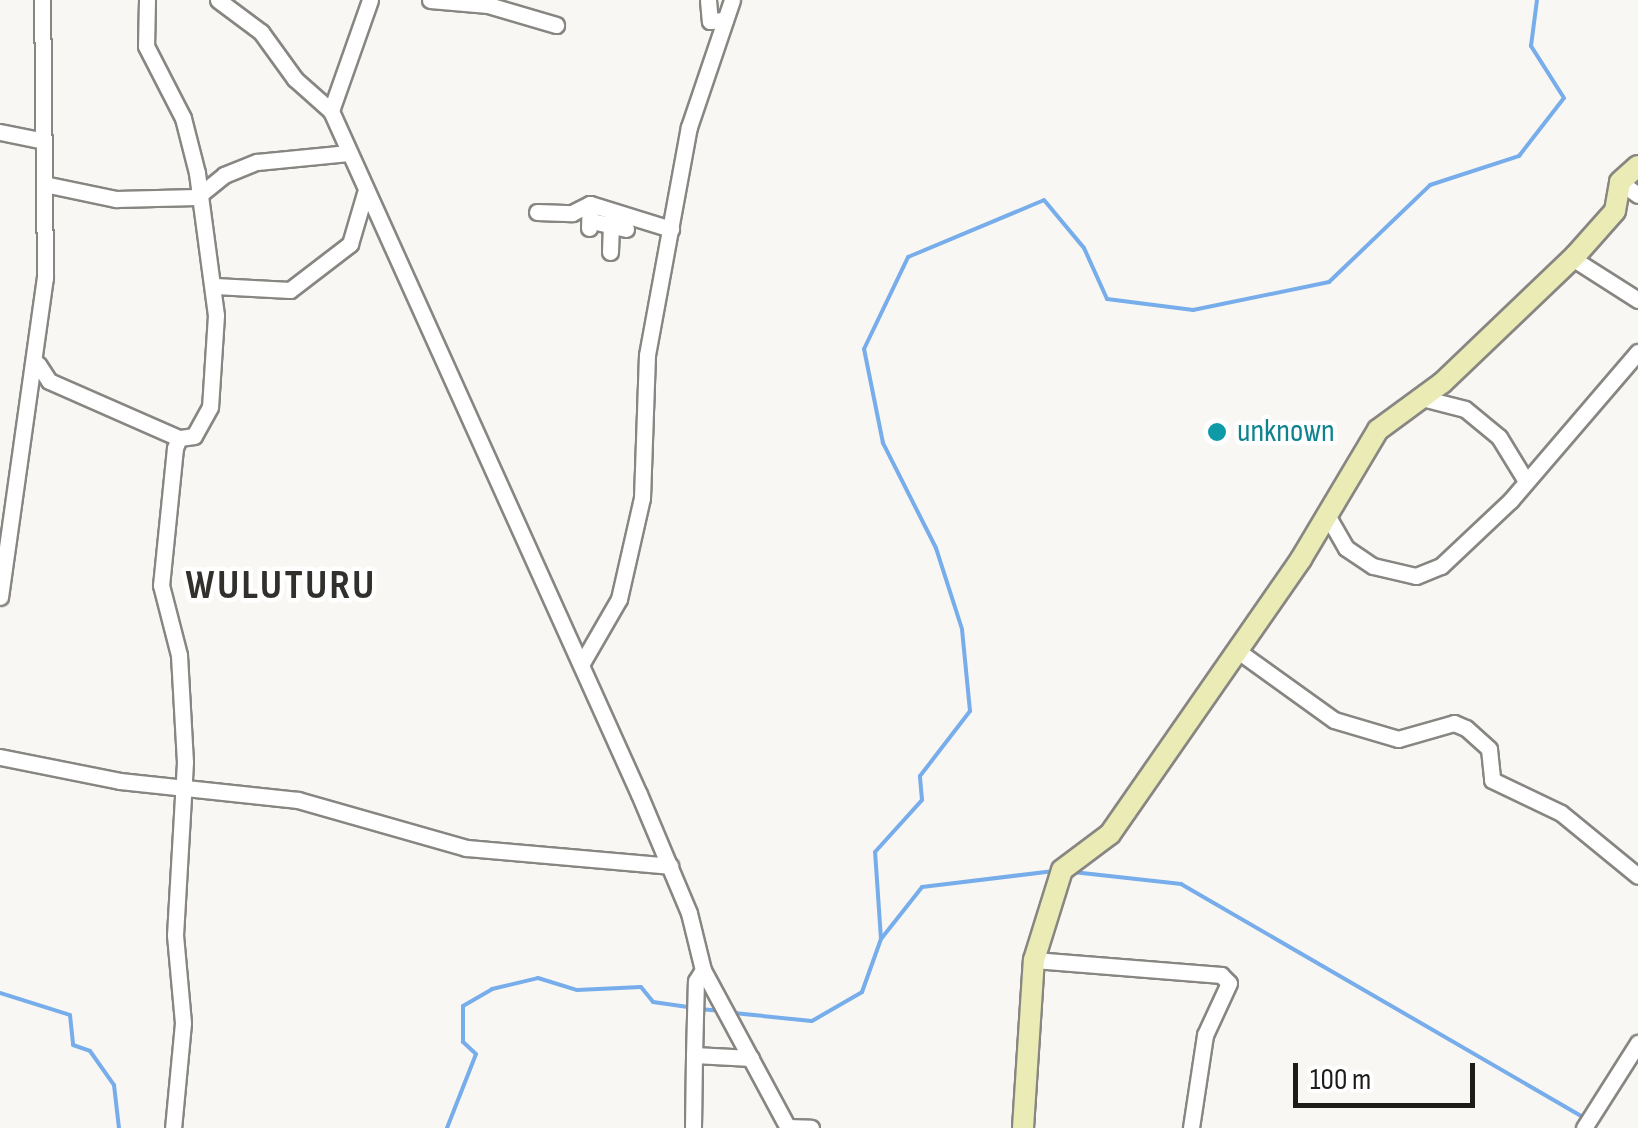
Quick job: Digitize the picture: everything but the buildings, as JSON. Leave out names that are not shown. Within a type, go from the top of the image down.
[{"type":"street","points":[[0,597],[12,486],[38,364],[44,184],[40,140],[42,0]]},
{"type":"street","points":[[38,364],[48,382],[179,438],[194,436],[210,407],[215,286],[183,118],[146,46],[147,0]]},
{"type":"street","points":[[218,0],[261,32],[294,80],[331,111],[670,866],[703,970],[788,1128],[811,1128]]},
{"type":"street","points":[[331,111],[370,0]]},
{"type":"street","points":[[430,0],[488,4],[556,25]]},
{"type":"street","points":[[708,0],[710,21],[725,20]]},
{"type":"street","points":[[582,663],[619,599],[642,498],[646,356],[688,127],[732,0]]},
{"type":"street","points":[[0,132],[40,140]]},
{"type":"street","points":[[44,184],[116,200],[197,197],[257,162],[349,153]]},
{"type":"street","points":[[1023,1128],[1034,960],[1062,870],[1110,834],[1238,651],[1378,430],[1422,398],[1572,258],[1615,211],[1620,182],[1638,166]]},
{"type":"street","points":[[1620,182],[1638,195]]},
{"type":"street","points":[[215,286],[290,290],[350,244],[366,193]]},
{"type":"street","points":[[536,212],[572,213],[618,226],[610,252]]},
{"type":"street","points":[[591,218],[670,229]]},
{"type":"street","points":[[1572,258],[1638,300]]},
{"type":"street","points":[[1327,516],[1360,560],[1416,576],[1440,566],[1526,481],[1638,352]]},
{"type":"street","points":[[1422,398],[1475,417],[1499,437],[1526,481]]},
{"type":"street","points":[[173,1128],[183,1023],[176,936],[182,785],[179,655],[161,585],[179,438]]},
{"type":"street","points":[[1238,651],[1334,720],[1398,738],[1454,724],[1466,728],[1489,749],[1492,780],[1561,813],[1638,876]]},
{"type":"street","points":[[0,758],[298,800],[466,848],[670,866]]},
{"type":"street","points":[[1034,960],[1220,975],[1229,983],[1204,1035],[1191,1128]]},
{"type":"street","points":[[693,1128],[695,1010],[703,970]]},
{"type":"street","points":[[1584,1128],[1638,1043]]},
{"type":"street","points":[[694,1055],[751,1058]]},
{"type":"waterway","points":[[881,939],[875,852],[922,800],[920,776],[970,711],[962,629],[936,548],[883,443],[864,349],[908,257],[1044,200],[1084,248],[1107,299],[1193,310],[1329,282],[1430,185],[1519,156],[1564,98],[1531,46],[1537,0]]},
{"type":"waterway","points":[[734,1013],[812,1021],[862,992],[881,939],[922,887],[1054,871]]},
{"type":"waterway","points":[[1073,872],[1181,884],[1585,1118]]},
{"type":"waterway","points":[[447,1128],[476,1054],[463,1042],[463,1006],[492,989],[538,978],[577,990],[641,987],[653,1002],[690,1007]]},
{"type":"waterway","points":[[0,993],[70,1015],[73,1045],[90,1051],[114,1085],[119,1128]]},
{"type":"waterway","points":[[699,1009],[720,1011]]},
{"type":"place","name":"unknown","points":[[1217,432]]},
{"type":"district","name":"WULUTURU","points":[[281,586]]}]
